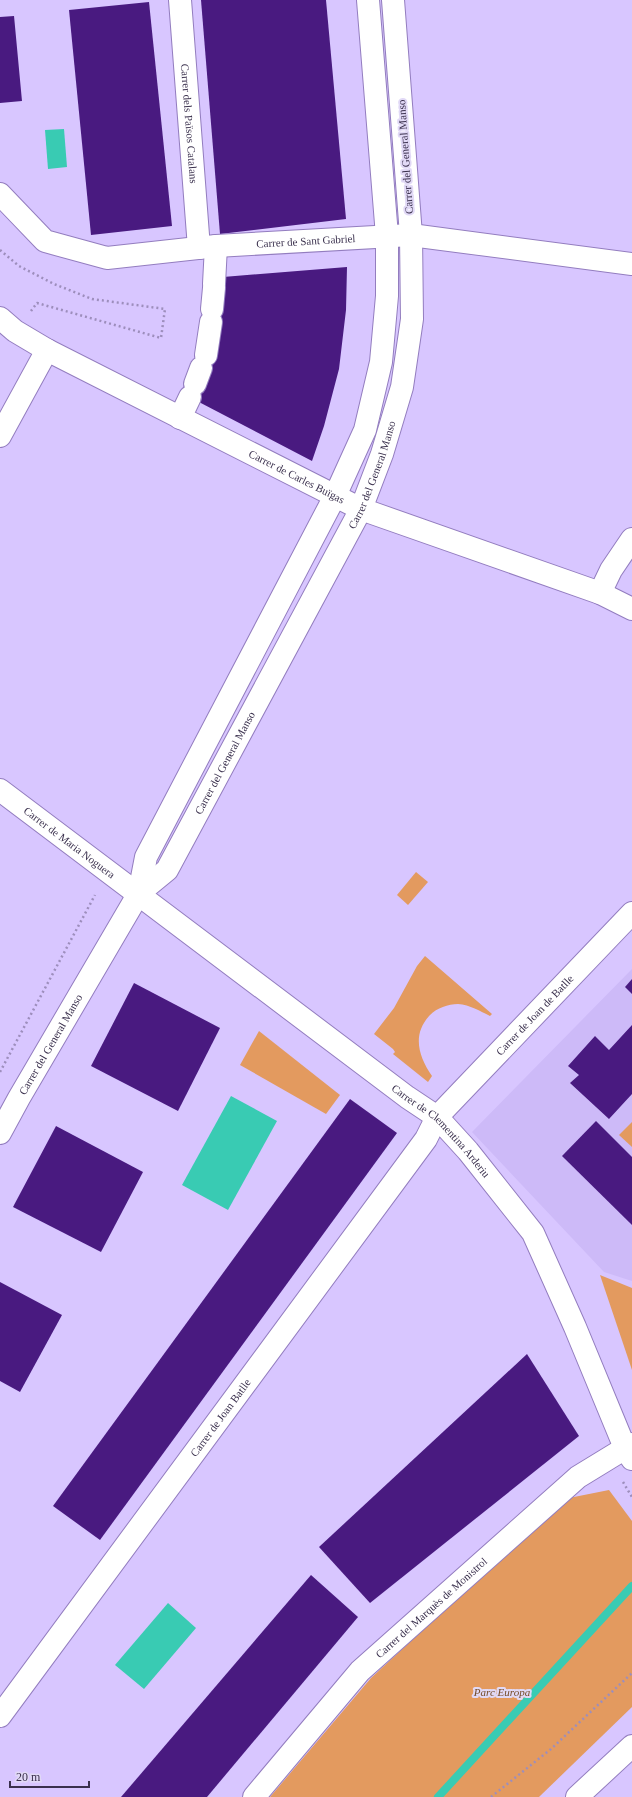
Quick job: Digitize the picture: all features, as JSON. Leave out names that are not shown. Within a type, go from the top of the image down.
[{"type":"street","name":"Carrer dels Països Catalans","points":[[180,0],[213,301],[198,376],[180,418]]},
{"type":"street","name":"Carrer del General Manso","points":[[139,894],[146,857],[335,496],[365,430],[381,362],[387,296],[387,236],[368,0]]},
{"type":"street","name":"Carrer del General Manso","points":[[0,1133],[139,894],[167,870],[361,510],[382,454],[402,387],[412,319],[411,235],[393,0]]},
{"type":"street","name":"Carrer de Sant Gabriel","points":[[0,194],[45,240],[107,258],[208,247],[411,235],[632,264]]},
{"type":"street","name":"Carrer de Carles Buïgas","points":[[0,318],[15,331],[47,350],[361,510],[600,593],[632,609]]},
{"type":"street","points":[[0,436],[47,350]]},
{"type":"street","points":[[600,593],[611,570],[632,539]]},
{"type":"street","name":"Carrer de Maria Noguera","points":[[0,790],[139,894]]},
{"type":"street","name":"Carrer de Clementina Arderiu","points":[[139,894],[437,1117],[468,1151],[533,1233],[630,1450]]},
{"type":"street","name":"Carrer de Joan de Batlle","points":[[437,1117],[632,913]]},
{"type":"street","name":"Carrer de Joan Batlle","points":[[0,1716],[426,1139],[437,1117]]},
{"type":"street","name":"Carrer del Marquès de Monistrol","points":[[254,1797],[360,1671],[578,1477],[630,1450]]},
{"type":"street","points":[[577,1797],[632,1746]]},
{"type":"path","points":[[0,250],[19,266],[54,284],[92,299],[165,309],[161,338],[37,303],[29,314]]},
{"type":"path","points":[[0,1072],[95,895]]},
{"type":"path","points":[[491,1797],[551,1749],[632,1673]]},
{"type":"shaded area","points":[[64,129],[67,167],[48,169],[45,130]]},
{"type":"shaded area","points":[[632,969],[632,1281],[604,1272],[472,1132]]},
{"type":"shaded area","points":[[231,1096],[277,1121],[228,1210],[182,1185]]},
{"type":"shaded area","points":[[168,1603],[196,1628],[144,1689],[115,1665]]},
{"type":"green space","points":[[416,872],[428,882],[408,905],[397,895]]},
{"type":"green space","points":[[425,956],[492,1014],[490,1016],[471,1007],[458,1004],[443,1007],[430,1015],[424,1022],[419,1037],[420,1053],[432,1076],[428,1082],[393,1054],[395,1052],[393,1049],[374,1034],[394,1008],[417,966]]},
{"type":"green space","points":[[259,1031],[340,1095],[326,1114],[240,1065]]},
{"type":"green space","points":[[632,1122],[632,1147],[619,1135]]},
{"type":"green space","points":[[600,1275],[632,1288],[632,1370]]},
{"type":"green space","name":"Parc Europa","points":[[609,1490],[632,1521],[632,1707],[539,1797],[270,1797],[371,1678],[464,1592],[569,1498]]},
{"type":"building","points":[[201,0],[326,0],[346,219],[220,234]]},
{"type":"building","points":[[149,2],[172,226],[91,235],[69,10]]},
{"type":"building","points":[[14,16],[22,101],[0,103],[0,17]]},
{"type":"building","points":[[347,267],[346,310],[339,369],[324,426],[312,461],[197,401],[206,380],[218,330],[223,302],[223,277]]},
{"type":"building","points":[[632,979],[632,994],[625,987]]},
{"type":"building","points":[[134,983],[220,1028],[178,1111],[91,1066]]},
{"type":"building","points":[[632,1025],[632,1094],[609,1119],[570,1083],[579,1075],[568,1066],[595,1036],[609,1050]]},
{"type":"building","points":[[350,1099],[397,1133],[100,1540],[53,1506]]},
{"type":"building","points":[[596,1121],[632,1157],[632,1225],[562,1156]]},
{"type":"building","points":[[56,1126],[143,1172],[101,1252],[13,1207]]},
{"type":"building","points":[[0,1282],[62,1315],[20,1392],[0,1381]]},
{"type":"building","points":[[527,1354],[579,1436],[370,1603],[319,1547]]},
{"type":"building","points":[[311,1575],[358,1617],[207,1797],[121,1797]]},
{"type":"waterway","points":[[438,1797],[632,1586]]}]
